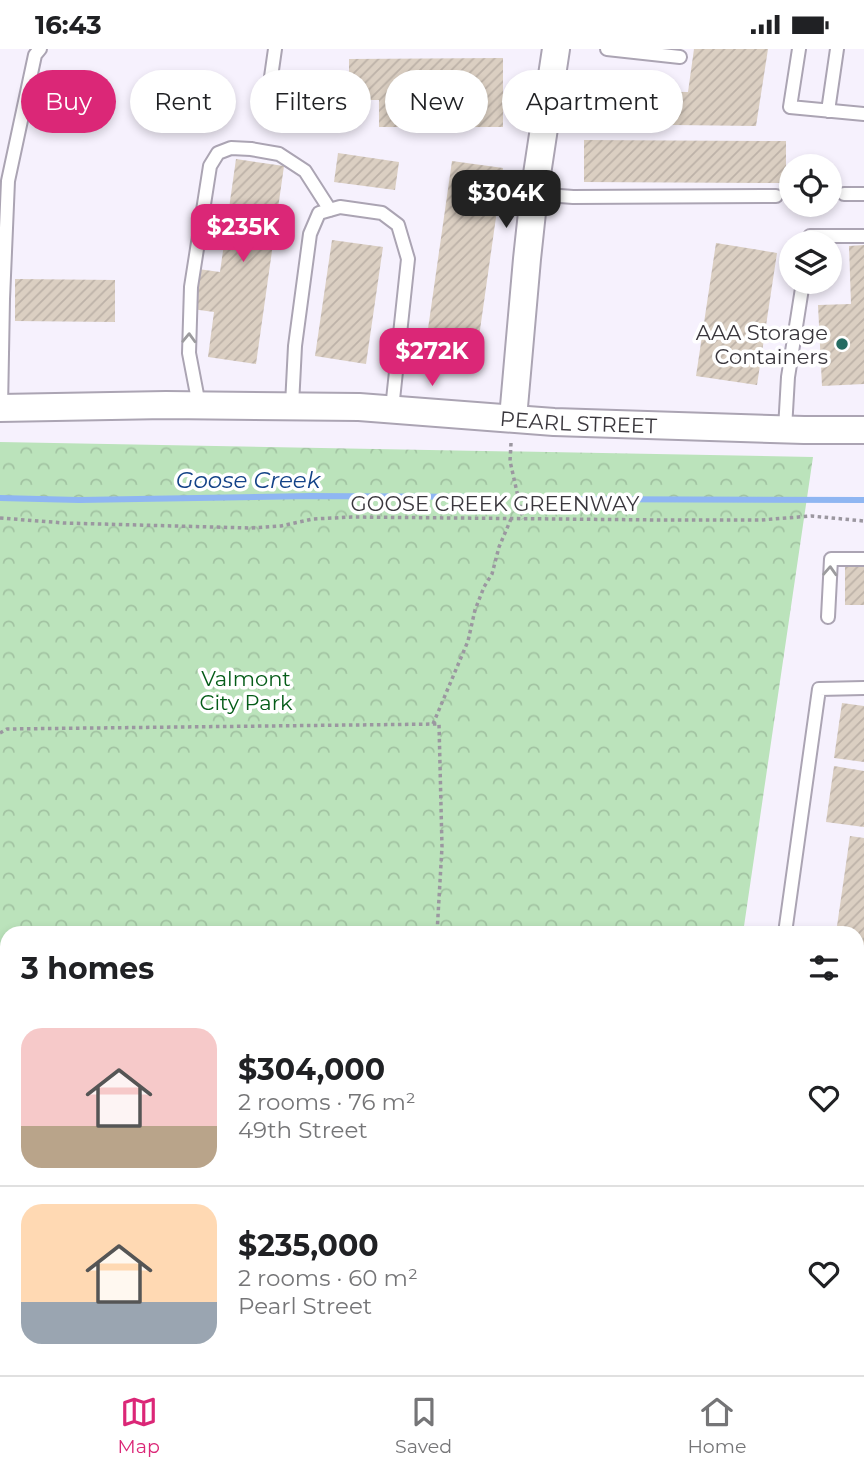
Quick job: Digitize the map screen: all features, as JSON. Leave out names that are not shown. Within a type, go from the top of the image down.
[{"type":"street","points":[[513,418],[534,194],[556,49]]},
{"type":"street","name":"PEARL STREET","points":[[1,408],[292,405],[393,409],[554,422],[864,430]]},
{"type":"lane","points":[[1,408],[8,181],[34,55],[40,49]]},
{"type":"lane","points":[[272,70],[275,49]]},
{"type":"lane","points":[[607,49],[680,57]]},
{"type":"lane","points":[[799,49],[790,107],[864,114]]},
{"type":"lane","points":[[828,111],[837,49]]},
{"type":"lane","points":[[199,405],[189,353],[191,287],[210,166],[218,153],[232,148],[279,155],[305,171],[330,210]]},
{"type":"lane","points":[[534,194],[573,197],[776,196]]},
{"type":"lane","points":[[844,194],[864,194]]},
{"type":"lane","points":[[292,405],[295,346],[310,234],[319,213],[340,207],[382,213],[398,225],[408,259],[393,409]]},
{"type":"lane","points":[[842,236],[864,236]]},
{"type":"lane","points":[[785,429],[788,377],[801,294]]},
{"type":"lane","points":[[828,617],[831,559],[864,559]]},
{"type":"lane","points":[[786,926],[819,689],[864,688]]},
{"type":"path","points":[[513,418],[510,461],[523,519]]},
{"type":"path","name":"GOOSE CREEK GREENWAY","points":[[0,518],[64,523],[250,528],[281,526],[313,519],[352,517],[761,520],[811,516],[864,521]]},
{"type":"path","points":[[433,724],[468,641],[475,610],[492,574],[499,547],[511,519]]},
{"type":"path","points":[[0,733],[7,729],[439,725],[442,847],[437,926]]},
{"type":"green space","name":"Valmont City Park","points":[[0,442],[813,457],[744,926],[0,926]]},
{"type":"building","points":[[694,49],[768,49],[756,126],[683,125],[683,92],[688,92]]},
{"type":"building","points":[[503,58],[502,127],[488,127],[488,70],[385,70],[385,127],[379,127],[379,100],[371,100],[371,70],[349,70],[349,59]]},
{"type":"building","points":[[584,140],[786,141],[786,154],[779,154],[779,183],[584,182]]},
{"type":"building","points":[[338,153],[399,162],[395,190],[334,182]]},
{"type":"building","points":[[236,159],[284,166],[256,364],[208,357],[214,312],[192,309],[198,269],[220,272]]},
{"type":"building","points":[[452,161],[503,168],[475,365],[424,357]]},
{"type":"building","points":[[332,240],[383,247],[366,364],[315,356]]},
{"type":"building","points":[[716,243],[777,253],[757,385],[696,376]]},
{"type":"building","name":"AAA Storage Containers","points":[[864,245],[864,384],[822,386],[818,305],[851,304],[849,246]]},
{"type":"building","points":[[15,279],[115,280],[115,322],[15,321]]},
{"type":"building","points":[[845,565],[864,565],[864,605],[845,605]]},
{"type":"building","points":[[842,703],[864,706],[864,762],[834,758]]},
{"type":"building","points":[[834,766],[864,771],[864,827],[826,822]]},
{"type":"building","points":[[850,836],[864,838],[864,926],[837,926]]},
{"type":"waterway","name":"Goose Creek","points":[[0,498],[79,500],[310,496],[496,497]]},
{"type":"waterway","name":"Goose Creek","points":[[546,499],[864,500]]},
{"type":"place","name":"AAA Storage Containers","points":[[842,344]]}]
